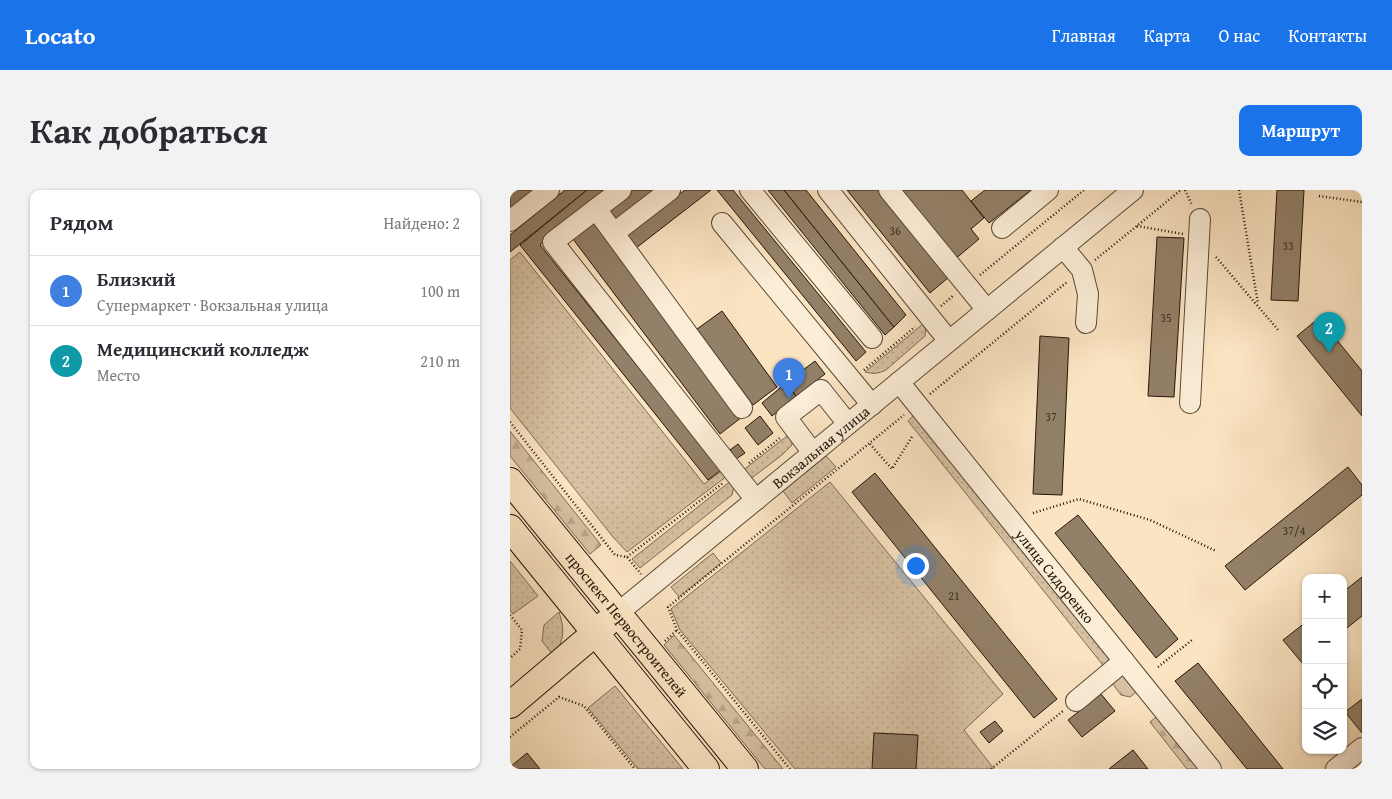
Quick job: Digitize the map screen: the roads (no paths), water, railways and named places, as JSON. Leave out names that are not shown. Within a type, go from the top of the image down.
[{"type":"main road","name":"проспект Первостроителей","points":[[510,481],[745,769]]},
{"type":"main road","name":"проспект Первостроителей","points":[[510,528],[706,769]]},
{"type":"main road","name":"Вокзальная улица","points":[[510,705],[618,613]]},
{"type":"street","points":[[510,221],[549,190]]},
{"type":"street","points":[[621,190],[553,242],[756,500]]},
{"type":"street","points":[[614,233],[670,190]]},
{"type":"street","points":[[750,190],[872,338]]},
{"type":"street","points":[[828,190],[949,342]]},
{"type":"street","points":[[888,190],[987,310]]},
{"type":"street","points":[[1002,228],[1048,190]]},
{"type":"street","name":"Вокзальная улица","points":[[618,613],[1133,190]]},
{"type":"street","points":[[596,209],[742,408]]},
{"type":"street","points":[[1190,403],[1200,219]]},
{"type":"street","points":[[722,223],[872,405]]},
{"type":"street","points":[[1064,247],[1082,270],[1088,294],[1086,323]]},
{"type":"street","name":"улица Сидоренко","points":[[899,382],[1211,769]]},
{"type":"street","points":[[813,453],[786,418],[821,390],[848,424]]},
{"type":"street","points":[[1076,701],[1124,661]]},
{"type":"street","points":[[1336,769],[1362,748]]},
{"type":"place","name":"Медицинский колледж","points":[[1329,353]]},
{"type":"place","name":"Близкий","points":[[789,399]]}]
